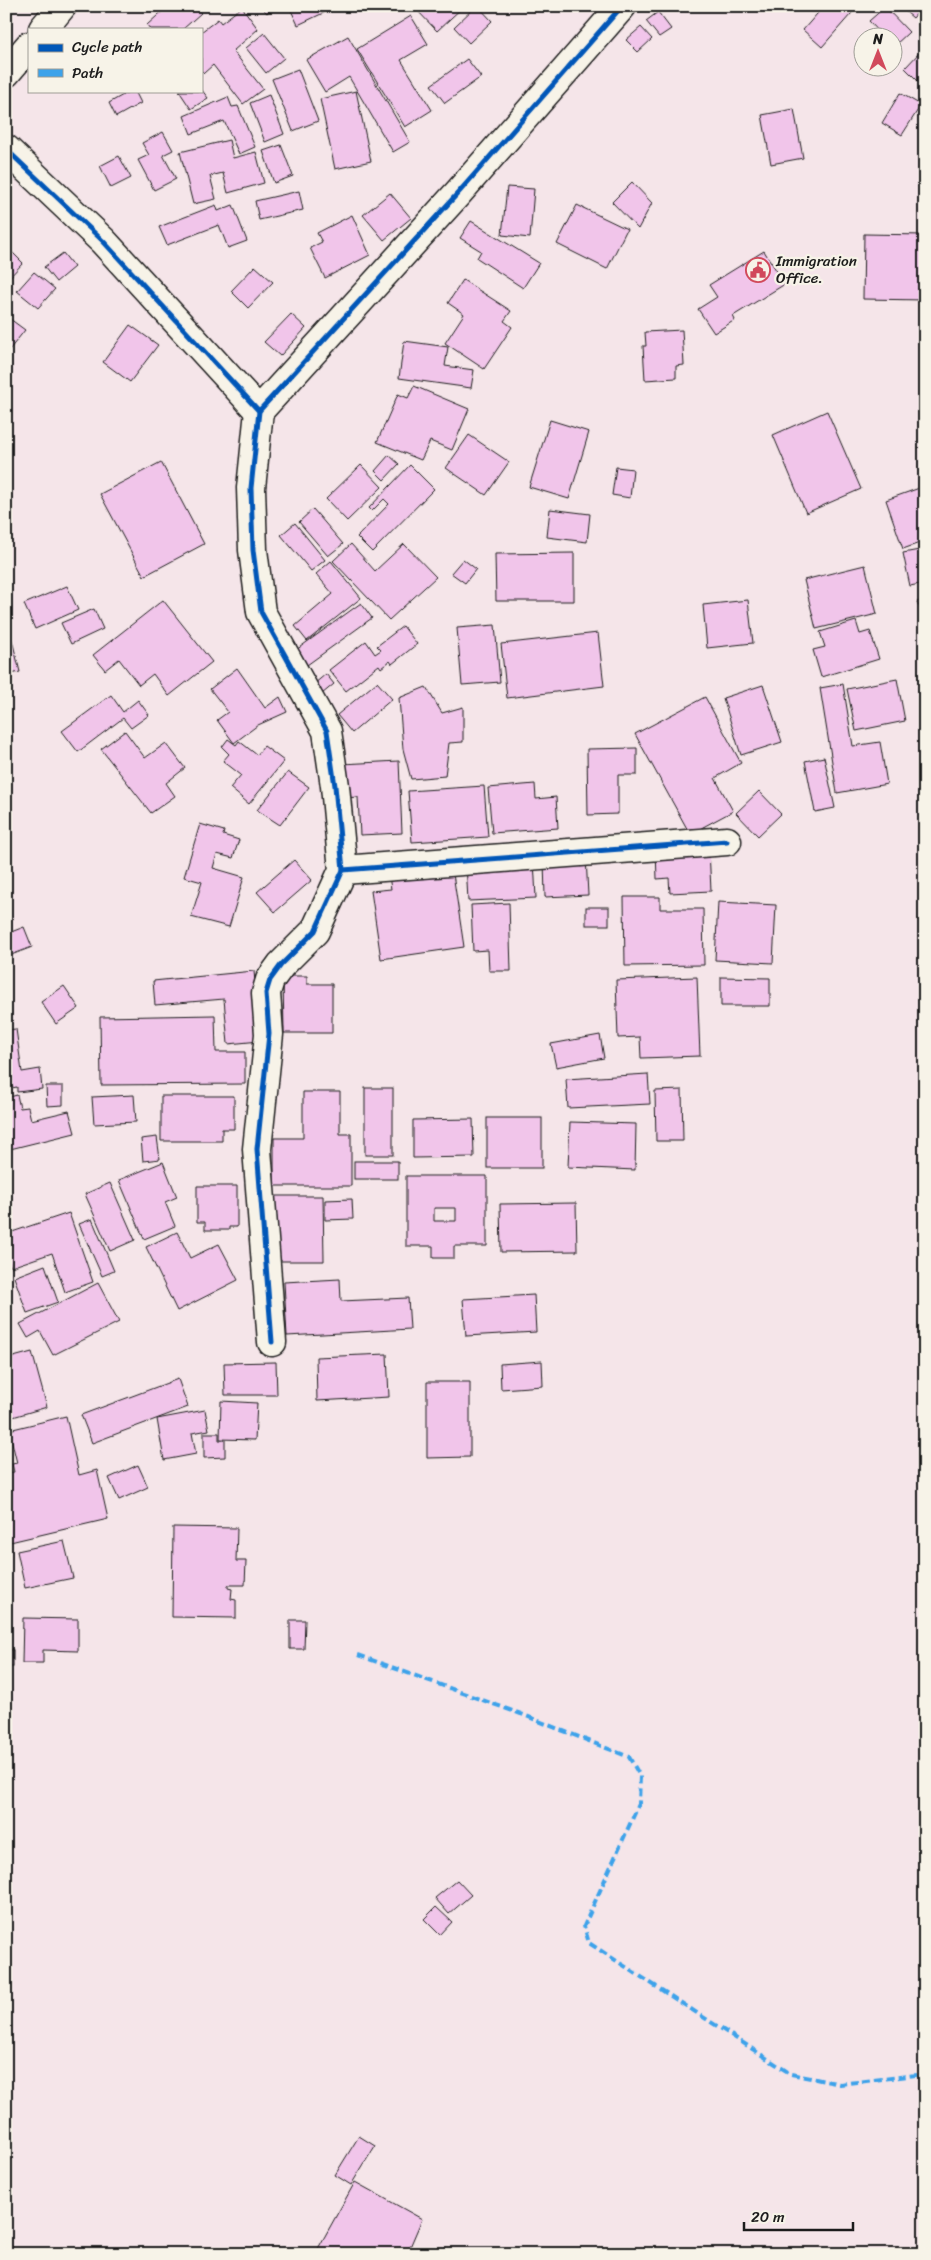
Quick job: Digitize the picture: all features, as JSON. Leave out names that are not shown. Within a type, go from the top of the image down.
[{"type":"street","points":[[45,28],[62,6]]},
{"type":"street","points":[[272,1342],[257,1148],[269,1034],[266,993],[270,980],[281,965],[315,931],[343,870],[335,786],[326,731],[261,612],[253,550],[251,488],[259,411],[458,192],[622,6]]},
{"type":"street","points":[[6,73],[28,47]]},
{"type":"street","points":[[6,149],[103,241],[259,411]]},
{"type":"street","points":[[343,870],[727,841]]},
{"type":"building","points":[[168,6],[194,6],[201,13],[184,28],[149,28],[147,25]]},
{"type":"building","points":[[260,6],[274,6],[267,13]]},
{"type":"building","points":[[289,6],[338,6],[298,25]]},
{"type":"building","points":[[413,6],[464,6],[437,31]]},
{"type":"building","points":[[476,6],[492,21],[469,43],[454,27]]},
{"type":"building","points":[[824,6],[858,6],[822,47],[803,30]]},
{"type":"building","points":[[899,6],[923,6],[913,18]]},
{"type":"building","points":[[242,7],[258,29],[233,51],[263,89],[243,104],[213,65],[204,73],[202,71],[202,31],[218,19],[221,23]]},
{"type":"building","points":[[885,7],[909,32],[904,37],[904,28],[876,28],[869,21]]},
{"type":"building","points":[[658,12],[671,29],[659,37],[646,21]]},
{"type":"building","points":[[411,16],[428,44],[401,60],[432,110],[405,127],[357,49]]},
{"type":"building","points":[[641,27],[652,39],[638,52],[626,40]]},
{"type":"building","points":[[264,33],[284,58],[266,73],[246,48]]},
{"type":"building","points":[[348,36],[410,142],[393,152],[349,77],[325,92],[306,60]]},
{"type":"building","points":[[920,52],[925,57],[925,81],[921,84],[905,68]]},
{"type":"building","points":[[467,59],[481,77],[445,103],[431,85]]},
{"type":"building","points":[[298,69],[318,121],[293,131],[272,79]]},
{"type":"building","points":[[202,90],[208,98],[191,109],[180,92],[202,92]]},
{"type":"building","points":[[356,91],[371,161],[335,169],[320,99]]},
{"type":"building","points":[[128,92],[136,92],[141,103],[116,117],[109,103]]},
{"type":"building","points":[[900,93],[921,105],[902,135],[882,123]]},
{"type":"building","points":[[269,95],[284,134],[265,142],[250,103]]},
{"type":"building","points":[[228,97],[232,107],[238,106],[255,147],[239,154],[224,121],[191,134],[184,116]]},
{"type":"building","points":[[794,109],[803,158],[771,164],[762,115]]},
{"type":"building","points":[[163,132],[173,150],[163,155],[176,179],[154,190],[138,160],[149,155],[142,143]]},
{"type":"building","points":[[229,140],[233,158],[256,152],[264,183],[228,193],[223,173],[210,176],[216,199],[193,204],[180,152]]},
{"type":"building","points":[[281,145],[293,176],[274,183],[263,151]]},
{"type":"building","points":[[119,156],[131,178],[111,188],[100,166]]},
{"type":"building","points":[[632,182],[652,203],[638,229],[612,202]]},
{"type":"building","points":[[507,187],[534,189],[530,238],[502,235]]},
{"type":"building","points":[[299,191],[303,210],[259,220],[255,201]]},
{"type":"building","points":[[390,193],[411,218],[384,240],[363,215]]},
{"type":"building","points":[[216,205],[218,211],[233,205],[247,241],[228,248],[219,225],[167,245],[159,227]]},
{"type":"building","points":[[577,205],[627,229],[607,269],[557,244]]},
{"type":"building","points":[[352,215],[370,255],[325,278],[310,248],[322,242],[317,233]]},
{"type":"building","points":[[471,221],[539,263],[523,288],[477,258],[481,251],[460,238]]},
{"type":"building","points":[[864,234],[925,235],[925,300],[863,299]]},
{"type":"building","points":[[6,246],[23,263],[6,281]]},
{"type":"building","points":[[764,251],[785,284],[733,316],[735,320],[714,333],[698,309],[717,297],[709,285]]},
{"type":"building","points":[[63,253],[74,267],[56,282],[44,267]]},
{"type":"building","points":[[255,266],[273,282],[248,308],[231,291]]},
{"type":"building","points":[[34,272],[55,289],[38,308],[17,291]]},
{"type":"building","points":[[463,280],[511,311],[504,321],[512,327],[484,369],[445,343],[464,314],[448,303]]},
{"type":"building","points":[[291,314],[306,328],[280,356],[264,342]]},
{"type":"building","points":[[6,316],[25,330],[6,354]]},
{"type":"building","points":[[130,325],[158,345],[130,382],[103,362]]},
{"type":"building","points":[[682,330],[684,365],[676,366],[676,378],[645,380],[643,346],[646,346],[645,332]]},
{"type":"building","points":[[404,341],[448,347],[445,366],[474,370],[471,388],[399,378]]},
{"type":"building","points":[[414,386],[469,409],[452,450],[430,441],[421,460],[377,442],[398,394],[408,398]]},
{"type":"building","points":[[827,411],[861,489],[806,513],[773,435]]},
{"type":"building","points":[[550,420],[589,432],[569,499],[529,487]]},
{"type":"building","points":[[469,435],[509,462],[486,495],[446,468]]},
{"type":"building","points":[[389,455],[399,464],[384,480],[375,471]]},
{"type":"building","points":[[161,462],[204,544],[144,576],[100,494]]},
{"type":"building","points":[[361,465],[382,487],[347,521],[326,499]]},
{"type":"building","points":[[410,465],[434,489],[372,552],[357,537],[389,504],[384,499],[372,511],[369,508]]},
{"type":"building","points":[[616,467],[633,469],[630,498],[612,495]]},
{"type":"building","points":[[925,486],[925,541],[903,549],[886,500]]},
{"type":"building","points":[[313,509],[343,544],[328,556],[299,522]]},
{"type":"building","points":[[550,509],[590,514],[587,542],[547,537]]},
{"type":"building","points":[[295,523],[325,560],[311,571],[281,535]]},
{"type":"building","points":[[351,544],[375,571],[404,544],[436,577],[389,620],[333,561]]},
{"type":"building","points":[[925,549],[925,583],[910,586],[903,553]]},
{"type":"building","points":[[574,553],[574,601],[496,601],[495,554]]},
{"type":"building","points":[[463,559],[476,569],[465,583],[451,573]]},
{"type":"building","points":[[331,561],[361,598],[307,641],[295,626],[333,594],[316,574]]},
{"type":"building","points":[[865,565],[877,614],[816,629],[804,580]]},
{"type":"building","points":[[67,586],[78,610],[35,629],[24,604]]},
{"type":"building","points":[[925,598],[925,619],[917,602]]},
{"type":"building","points":[[163,600],[212,662],[169,696],[153,674],[139,685],[119,659],[105,670],[93,655]]},
{"type":"building","points":[[748,600],[753,643],[707,648],[703,605]]},
{"type":"building","points":[[361,603],[372,618],[307,665],[296,650]]},
{"type":"building","points":[[94,609],[103,629],[71,644],[61,623]]},
{"type":"building","points":[[856,621],[860,634],[870,631],[879,659],[821,677],[813,650],[825,647],[820,632]]},
{"type":"building","points":[[495,625],[500,682],[462,685],[457,628]]},
{"type":"building","points":[[403,626],[417,644],[392,664],[390,661],[381,668],[379,665],[346,691],[329,670],[366,641],[375,654],[381,650],[377,646]]},
{"type":"building","points":[[598,633],[604,686],[507,698],[501,644]]},
{"type":"building","points":[[12,640],[20,672],[6,675],[6,641]]},
{"type":"building","points":[[237,668],[265,708],[280,697],[287,712],[258,725],[234,743],[217,720],[228,712],[210,689]]},
{"type":"building","points":[[326,674],[334,684],[322,694],[314,684]]},
{"type":"building","points":[[897,679],[905,721],[856,731],[847,689]]},
{"type":"building","points":[[377,682],[392,699],[352,733],[337,715]]},
{"type":"building","points":[[843,684],[853,746],[880,742],[887,784],[837,793],[820,688]]},
{"type":"building","points":[[763,685],[782,742],[741,755],[723,698]]},
{"type":"building","points":[[426,687],[442,713],[463,707],[463,742],[449,743],[445,776],[411,779],[403,749],[399,698]]},
{"type":"building","points":[[111,695],[123,712],[138,700],[149,715],[131,728],[123,718],[78,752],[62,731]]},
{"type":"building","points":[[705,697],[741,763],[715,778],[733,811],[690,834],[635,734]]},
{"type":"building","points":[[125,731],[145,758],[166,743],[185,768],[166,783],[175,796],[151,813],[101,749]]},
{"type":"building","points":[[228,739],[236,745],[239,741],[257,755],[264,746],[284,761],[249,804],[230,788],[241,775],[223,761],[229,754],[222,747]]},
{"type":"building","points":[[637,748],[637,775],[618,775],[618,814],[588,815],[587,749]]},
{"type":"building","points":[[824,757],[835,808],[815,812],[805,761]]},
{"type":"building","points":[[399,761],[402,833],[360,835],[358,797],[344,798],[342,764]]},
{"type":"building","points":[[288,772],[309,787],[280,825],[257,810]]},
{"type":"building","points":[[535,784],[536,799],[556,797],[558,828],[492,833],[488,788]]},
{"type":"building","points":[[484,786],[488,837],[412,842],[408,791]]},
{"type":"building","points":[[759,791],[781,814],[758,836],[736,813]]},
{"type":"building","points":[[200,824],[224,831],[223,835],[239,840],[233,858],[217,854],[213,868],[244,877],[229,927],[191,917],[202,882],[184,877]]},
{"type":"building","points":[[709,849],[711,891],[670,893],[669,878],[657,879],[656,851]]},
{"type":"building","points":[[586,857],[588,895],[545,897],[544,860]]},
{"type":"building","points":[[294,860],[312,880],[275,912],[257,892]]},
{"type":"building","points":[[534,860],[536,898],[468,901],[466,863]]},
{"type":"building","points":[[452,867],[464,947],[381,959],[371,891],[391,889],[389,876]]},
{"type":"building","points":[[624,897],[660,897],[660,909],[703,909],[704,965],[625,966]]},
{"type":"building","points":[[718,902],[776,905],[773,963],[715,960]]},
{"type":"building","points":[[509,903],[511,971],[489,971],[488,950],[473,951],[471,905]]},
{"type":"building","points":[[586,907],[609,907],[609,925],[586,925]]},
{"type":"building","points":[[24,927],[32,947],[6,957],[6,934]]},
{"type":"building","points":[[254,971],[260,1041],[228,1044],[224,999],[155,1005],[153,981]]},
{"type":"building","points":[[283,976],[307,976],[307,984],[332,984],[332,1033],[284,1033]]},
{"type":"building","points":[[697,977],[700,1056],[641,1058],[640,1037],[618,1038],[616,980]]},
{"type":"building","points":[[721,977],[770,978],[770,1006],[721,1006]]},
{"type":"building","points":[[64,986],[79,1008],[56,1024],[41,1002]]},
{"type":"building","points":[[215,1015],[216,1052],[245,1052],[245,1084],[101,1085],[100,1017]]},
{"type":"building","points":[[16,1029],[22,1072],[40,1069],[42,1089],[17,1092],[17,1087],[6,1089],[6,1030]]},
{"type":"building","points":[[600,1035],[604,1058],[556,1067],[551,1044]]},
{"type":"building","points":[[648,1074],[650,1104],[568,1108],[566,1079]]},
{"type":"building","points":[[46,1086],[63,1086],[63,1105],[47,1106]]},
{"type":"building","points":[[365,1088],[393,1088],[393,1155],[365,1155]]},
{"type":"building","points":[[682,1090],[683,1141],[656,1141],[655,1091]]},
{"type":"building","points":[[303,1092],[340,1092],[340,1134],[351,1134],[351,1186],[274,1186],[274,1138],[303,1138]]},
{"type":"building","points":[[17,1095],[20,1108],[28,1107],[31,1120],[69,1111],[75,1133],[6,1150],[6,1098]]},
{"type":"building","points":[[134,1095],[136,1122],[94,1124],[92,1097]]},
{"type":"building","points":[[161,1096],[234,1096],[234,1129],[222,1129],[222,1141],[161,1141]]},
{"type":"building","points":[[487,1118],[542,1118],[542,1168],[487,1168]]},
{"type":"building","points":[[473,1119],[474,1157],[413,1158],[413,1120]]},
{"type":"building","points":[[570,1122],[636,1124],[635,1170],[568,1167]]},
{"type":"building","points":[[157,1137],[160,1159],[143,1161],[141,1139]]},
{"type":"building","points":[[354,1161],[398,1161],[398,1179],[354,1179]]},
{"type":"building","points":[[163,1162],[177,1197],[165,1202],[175,1226],[144,1239],[119,1180]]},
{"type":"building","points":[[406,1176],[487,1176],[487,1246],[454,1246],[454,1258],[433,1258],[433,1246],[406,1246]],"holes":[[[434,1208],[456,1208],[456,1221],[434,1221]]]},
{"type":"building","points":[[110,1183],[135,1240],[110,1251],[85,1194]]},
{"type":"building","points":[[197,1186],[237,1186],[237,1227],[229,1227],[229,1230],[205,1230],[205,1222],[197,1222]]},
{"type":"building","points":[[273,1196],[323,1196],[324,1261],[275,1261]]},
{"type":"building","points":[[352,1199],[353,1219],[325,1220],[325,1200]]},
{"type":"building","points":[[576,1203],[577,1251],[501,1252],[500,1204]]},
{"type":"building","points":[[69,1213],[93,1282],[65,1292],[52,1253],[11,1267],[6,1255],[6,1234]]},
{"type":"building","points":[[92,1219],[114,1271],[102,1276],[79,1224]]},
{"type":"building","points":[[177,1232],[190,1258],[219,1244],[238,1280],[177,1311],[146,1247]]},
{"type":"building","points":[[45,1265],[58,1302],[27,1313],[14,1277]]},
{"type":"building","points":[[340,1279],[341,1301],[408,1298],[410,1329],[287,1336],[284,1282]]},
{"type":"building","points":[[98,1283],[119,1322],[53,1355],[40,1331],[28,1338],[20,1324]]},
{"type":"building","points":[[534,1295],[536,1332],[466,1336],[463,1299]]},
{"type":"building","points":[[32,1352],[47,1407],[6,1419],[6,1359]]},
{"type":"building","points":[[387,1354],[389,1397],[317,1401],[316,1357]]},
{"type":"building","points":[[542,1361],[543,1386],[501,1389],[500,1364]]},
{"type":"building","points":[[276,1362],[277,1395],[225,1395],[224,1363]]},
{"type":"building","points":[[178,1379],[188,1407],[92,1443],[81,1415]]},
{"type":"building","points":[[427,1382],[470,1382],[470,1457],[427,1458]]},
{"type":"building","points":[[221,1401],[257,1403],[255,1440],[220,1439]]},
{"type":"building","points":[[205,1410],[209,1430],[192,1433],[196,1454],[164,1460],[157,1419]]},
{"type":"building","points":[[66,1416],[79,1475],[97,1470],[108,1519],[6,1543],[6,1473],[14,1472],[12,1464],[17,1463],[9,1430]]},
{"type":"building","points":[[204,1433],[219,1433],[219,1440],[225,1440],[225,1457],[204,1458]]},
{"type":"building","points":[[138,1465],[148,1487],[119,1500],[109,1478]]},
{"type":"building","points":[[173,1527],[237,1528],[236,1561],[246,1561],[245,1585],[228,1585],[228,1588],[232,1589],[231,1599],[236,1600],[236,1618],[172,1617]]},
{"type":"building","points":[[64,1541],[73,1578],[25,1588],[17,1551]]},
{"type":"building","points":[[23,1618],[78,1619],[78,1651],[43,1650],[43,1663],[22,1663]]},
{"type":"building","points":[[290,1620],[305,1620],[304,1649],[290,1649]]},
{"type":"building","points":[[6,1650],[13,1650],[13,1667],[6,1667]]},
{"type":"building","points":[[457,1880],[471,1895],[449,1914],[435,1898]]},
{"type":"building","points":[[436,1907],[452,1922],[440,1935],[424,1919]]},
{"type":"building","points":[[359,2136],[375,2146],[351,2185],[335,2175]]},
{"type":"building","points":[[355,2182],[422,2219],[407,2254],[315,2254]]},
{"type":"marked path","points":[[358,1655],[521,1714],[629,1757],[640,1776],[639,1804],[584,1926],[589,1943],[791,2074],[840,2084],[925,2074]]},
{"type":"cycle path","points":[[6,149],[103,241],[259,411],[459,192],[622,6]]},
{"type":"cycle path","points":[[259,411],[251,488],[253,550],[261,612],[327,731],[335,786],[343,870],[315,931],[281,965],[270,980],[266,993],[269,1034],[257,1149],[272,1342]]},
{"type":"cycle path","points":[[343,870],[727,841]]},
{"type":"place","name":"Immigration Office.","points":[[758,270]]}]
